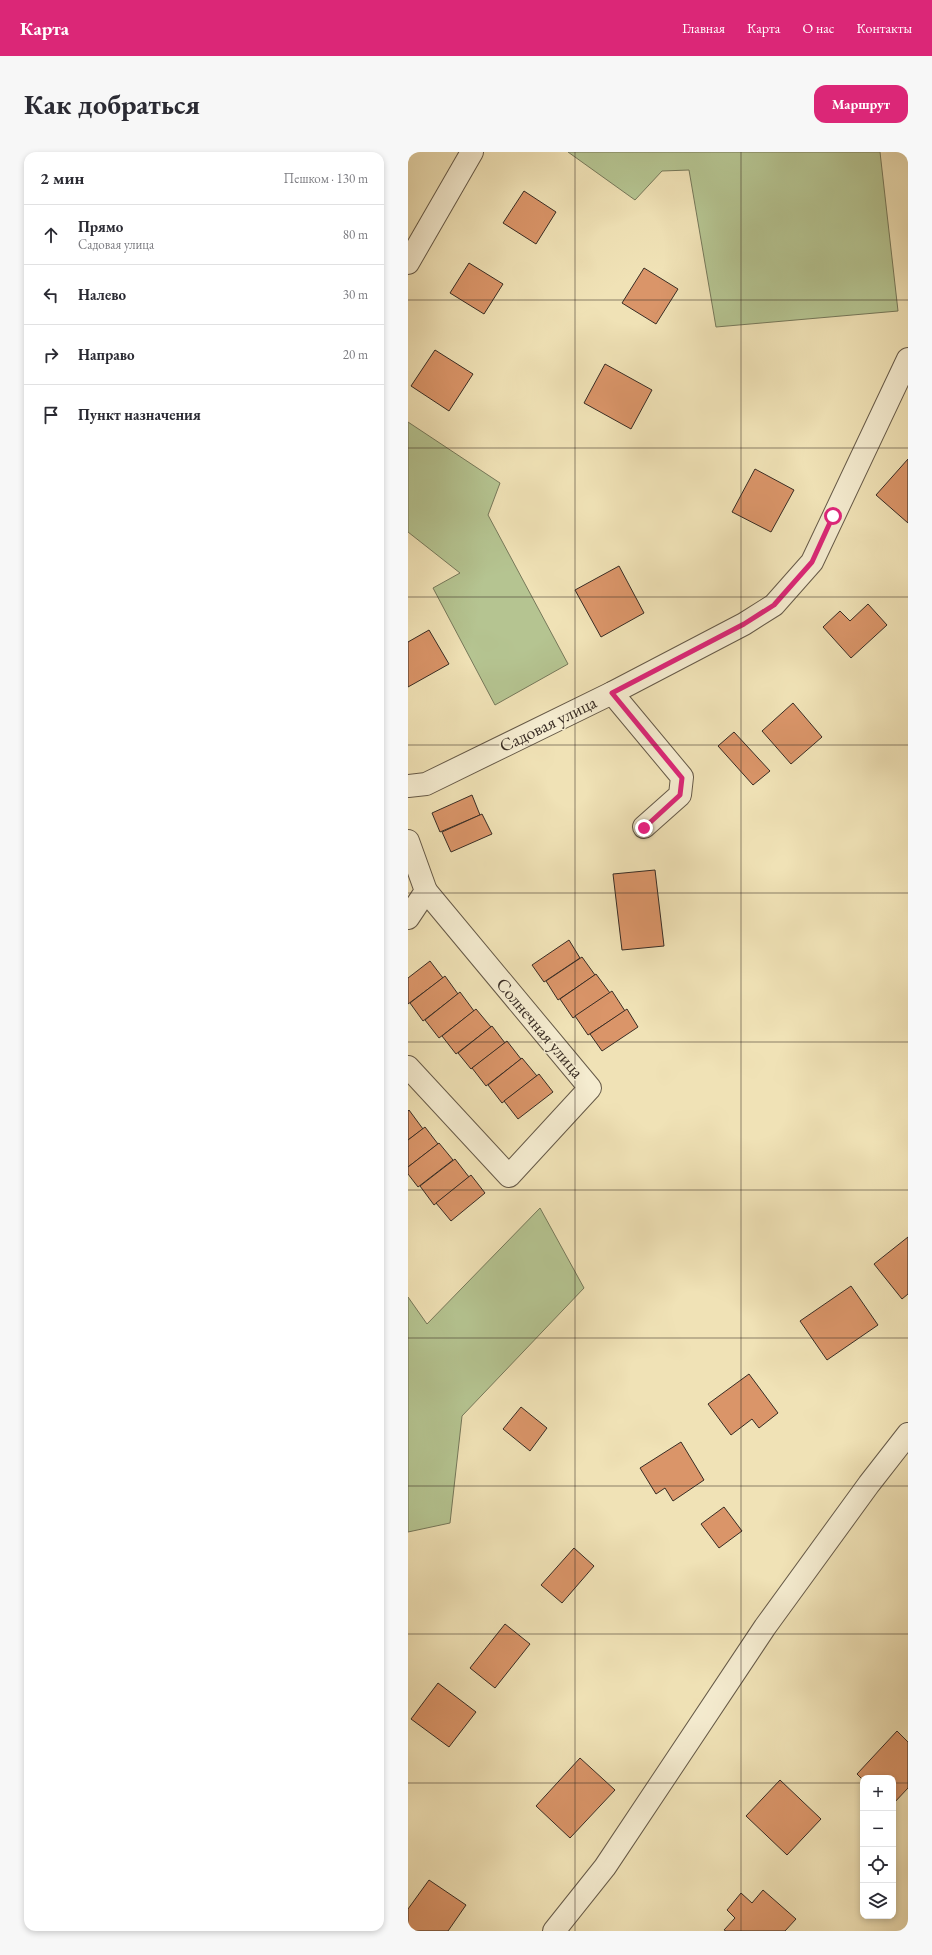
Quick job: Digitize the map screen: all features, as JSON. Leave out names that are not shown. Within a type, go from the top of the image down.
[{"type":"street","points":[[408,264],[472,152]]},
{"type":"street","name":"Садовая улица","points":[[408,786],[426,784],[612,693],[744,624],[774,605],[812,562],[908,359]]},
{"type":"street","points":[[612,693],[682,778],[680,795],[644,828]]},
{"type":"street","name":"Солнечная улица","points":[[408,841],[426,891],[590,1088],[509,1176],[408,1067]]},
{"type":"street","points":[[408,918],[426,891]]},
{"type":"street","points":[[554,1931],[605,1867],[764,1627],[869,1484],[908,1434]]},
{"type":"green space","points":[[568,152],[880,152],[898,311],[716,327],[689,170],[662,171],[635,200]]},
{"type":"green space","points":[[408,422],[500,483],[488,515],[568,664],[495,705],[433,588],[460,573],[408,532]]},
{"type":"green space","points":[[540,1208],[584,1288],[462,1416],[450,1523],[408,1532],[408,1297],[427,1324]]},
{"type":"building","points":[[524,191],[556,212],[536,244],[503,223]]},
{"type":"building","points":[[469,263],[503,284],[484,314],[450,293]]},
{"type":"building","points":[[644,268],[678,289],[656,324],[622,303]]},
{"type":"building","points":[[435,350],[473,374],[449,411],[411,386]]},
{"type":"building","points":[[605,364],[652,390],[631,429],[584,403]]},
{"type":"building","points":[[908,459],[908,523],[876,495]]},
{"type":"building","points":[[755,469],[794,490],[771,532],[732,512]]},
{"type":"building","points":[[619,566],[644,613],[601,637],[575,590]]},
{"type":"building","points":[[868,604],[887,625],[851,658],[823,627],[840,611],[850,621]]},
{"type":"building","points":[[429,630],[449,664],[408,687],[408,642]]},
{"type":"building","points":[[793,703],[822,737],[791,764],[762,731]]},
{"type":"building","points":[[734,732],[770,771],[753,785],[718,746]]},
{"type":"building","points":[[472,795],[480,815],[440,832],[432,813]]},
{"type":"building","points":[[482,814],[492,834],[451,852],[442,832]]},
{"type":"building","points":[[655,870],[664,946],[622,950],[613,874]]},
{"type":"building","points":[[569,940],[580,958],[544,982],[532,965]]},
{"type":"building","points":[[582,957],[595,975],[558,1000],[546,981]]},
{"type":"building","points":[[430,961],[443,978],[408,1004],[408,978]]},
{"type":"building","points":[[596,974],[610,993],[573,1018],[560,999]]},
{"type":"building","points":[[445,976],[458,994],[423,1021],[410,1003]]},
{"type":"building","points":[[612,991],[625,1011],[588,1035],[575,1016]]},
{"type":"building","points":[[460,992],[474,1011],[439,1038],[425,1020]]},
{"type":"building","points":[[476,1009],[491,1027],[456,1054],[442,1036]]},
{"type":"building","points":[[627,1009],[638,1027],[602,1051],[590,1034]]},
{"type":"building","points":[[492,1026],[505,1043],[471,1069],[458,1053]]},
{"type":"building","points":[[507,1041],[521,1059],[486,1086],[472,1068]]},
{"type":"building","points":[[522,1058],[537,1076],[502,1103],[488,1085]]},
{"type":"building","points":[[539,1074],[553,1092],[518,1119],[504,1101]]},
{"type":"building","points":[[409,1110],[423,1129],[408,1140],[408,1111]]},
{"type":"building","points":[[425,1127],[438,1144],[408,1167],[408,1140]]},
{"type":"building","points":[[439,1143],[453,1160],[418,1187],[408,1174],[408,1167]]},
{"type":"building","points":[[455,1159],[469,1177],[434,1205],[420,1186]]},
{"type":"building","points":[[471,1175],[485,1193],[451,1221],[436,1203]]},
{"type":"building","points":[[908,1237],[908,1294],[902,1299],[874,1264]]},
{"type":"building","points":[[851,1286],[878,1325],[827,1360],[800,1321]]},
{"type":"building","points":[[749,1374],[778,1413],[759,1428],[752,1419],[731,1435],[708,1404]]},
{"type":"building","points":[[521,1407],[547,1428],[530,1451],[503,1429]]},
{"type":"building","points":[[681,1442],[704,1480],[673,1501],[665,1488],[656,1494],[640,1468]]},
{"type":"building","points":[[724,1507],[742,1531],[719,1548],[701,1524]]},
{"type":"building","points":[[574,1548],[594,1566],[562,1603],[541,1585]]},
{"type":"building","points":[[505,1624],[530,1644],[495,1688],[470,1668]]},
{"type":"building","points":[[438,1683],[476,1712],[449,1747],[411,1719]]},
{"type":"building","points":[[897,1731],[908,1742],[908,1788],[896,1801],[896,1775],[860,1775],[860,1777],[857,1774]]},
{"type":"building","points":[[580,1758],[615,1790],[570,1838],[536,1806]]},
{"type":"building","points":[[780,1780],[821,1819],[787,1855],[746,1816]]},
{"type":"building","points":[[429,1880],[466,1905],[448,1931],[408,1931],[408,1909]]},
{"type":"building","points":[[763,1890],[796,1919],[785,1931],[724,1930],[735,1918],[727,1910],[741,1893],[752,1903]]},
{"type":"route","points":[[644,828],[680,795],[682,778],[612,693],[744,624],[774,605],[812,562],[833,516]]}]
